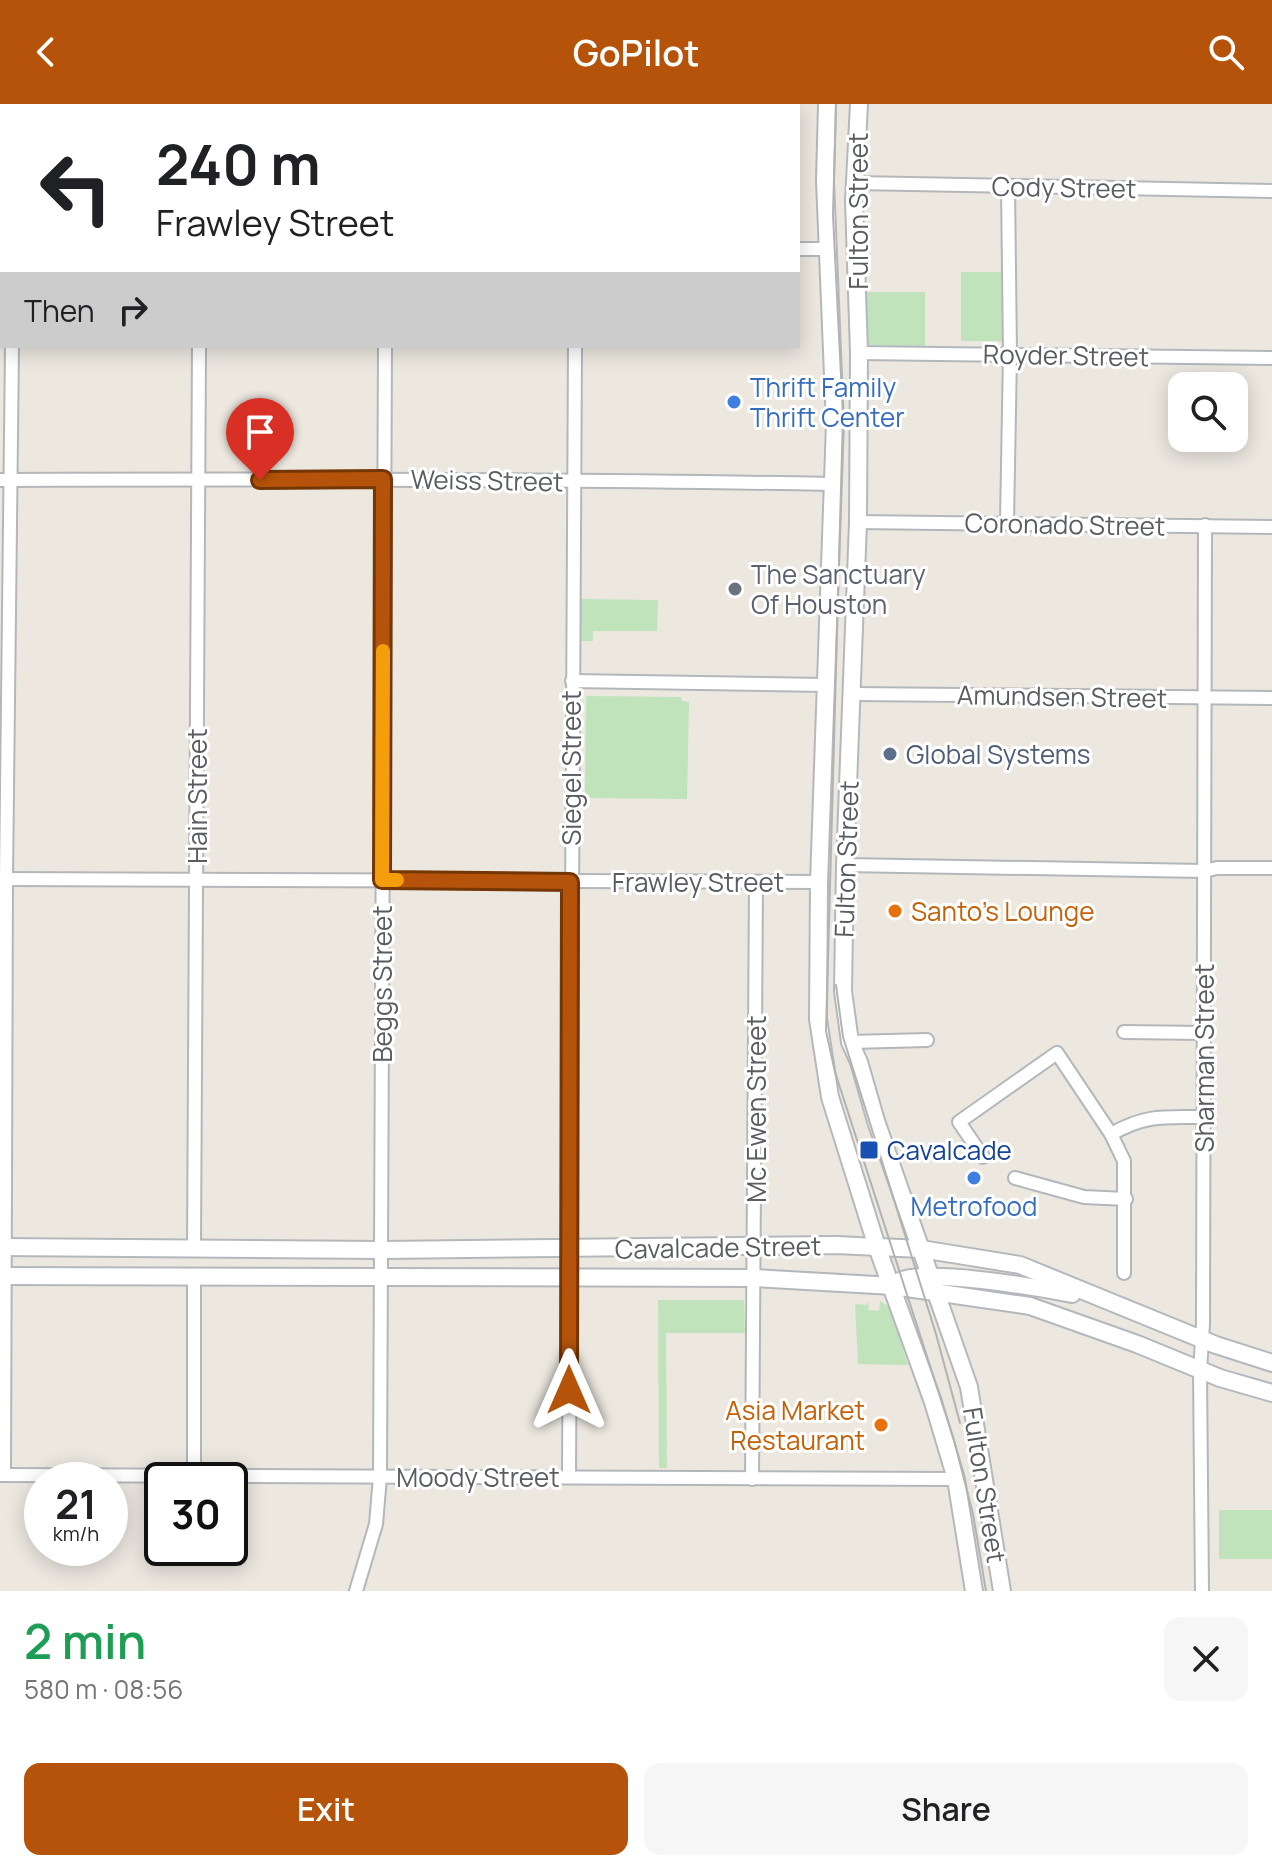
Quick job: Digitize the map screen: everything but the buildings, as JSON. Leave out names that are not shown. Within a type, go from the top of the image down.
[{"type":"main road","name":"Fulton Street","points":[[827,104],[827,249],[834,409],[819,882],[818,1019],[830,1097],[956,1479],[974,1591]]},
{"type":"main road","name":"Fulton Street","points":[[859,104],[855,249],[859,353],[858,522],[843,991],[850,1042],[969,1387],[1002,1591]]},
{"type":"main road","name":"Cavalcade Street","points":[[2,1247],[382,1250],[755,1245],[921,1249],[1020,1265],[1202,1339],[1272,1363]]},
{"type":"main road","name":"Cavalcade Street","points":[[2,1276],[755,1278],[893,1286],[902,1279],[934,1284]]},
{"type":"main road","points":[[934,1284],[1032,1287],[1109,1302]]},
{"type":"main road","points":[[934,1284],[1030,1306],[1137,1344],[1200,1371],[1272,1393]]},
{"type":"street","name":"Cody Street","points":[[856,183],[1272,191]]},
{"type":"street","points":[[1007,522],[1010,354],[1008,186]]},
{"type":"street","points":[[800,249],[827,249]]},
{"type":"street","points":[[2,1475],[5,480],[12,348]]},
{"type":"street","name":"Hain Street","points":[[194,1247],[199,348]]},
{"type":"street","name":"Beggs Street","points":[[356,1591],[376,1524],[380,1477],[385,348]]},
{"type":"street","name":"Siegel Street","points":[[569,1477],[575,348]]},
{"type":"street","name":"Royder Street","points":[[859,353],[1272,358]]},
{"type":"street","name":"Weiss Street","points":[[5,480],[383,479],[831,484]]},
{"type":"street","name":"Coronado Street","points":[[858,522],[1272,527]]},
{"type":"street","name":"Sharman Street","points":[[1202,1591],[1200,1371],[1204,1117],[1205,525]]},
{"type":"street","points":[[572,681],[827,685]]},
{"type":"street","name":"Amundsen Street","points":[[852,694],[1272,698]]},
{"type":"street","points":[[845,865],[1204,871],[1217,868],[1272,868]]},
{"type":"street","name":"Frawley Street","points":[[3,879],[819,882]]},
{"type":"street","name":"Mc Ewen Street","points":[[752,1479],[756,883]]},
{"type":"street","points":[[1124,1032],[1204,1033]]},
{"type":"street","points":[[850,1042],[927,1040]]},
{"type":"street","points":[[983,1157],[959,1122],[1057,1053],[1111,1134],[1124,1161],[1124,1273]]},
{"type":"street","points":[[1111,1134],[1131,1123],[1153,1117],[1204,1117]]},
{"type":"street","points":[[1015,1178],[1084,1197],[1126,1199]]},
{"type":"street","points":[[194,1278],[194,1462]]},
{"type":"street","name":"Moody Street","points":[[2,1475],[144,1476]]},
{"type":"street","name":"Moody Street","points":[[248,1477],[956,1479]]},
{"type":"green space","points":[[961,272],[1004,272],[1004,341],[961,341]]},
{"type":"green space","points":[[864,292],[925,292],[925,347],[870,345],[864,340]]},
{"type":"green space","points":[[580,599],[658,600],[657,631],[593,631],[593,641],[580,641]]},
{"type":"green space","points":[[586,696],[681,697],[682,701],[689,702],[687,799],[585,798]]},
{"type":"green space","points":[[658,1300],[744,1300],[745,1333],[666,1333],[667,1468],[659,1468]]},
{"type":"green space","points":[[880,1301],[890,1308],[908,1365],[858,1364],[855,1304],[866,1305],[869,1302],[868,1310],[879,1311]]},
{"type":"green space","points":[[1219,1510],[1272,1510],[1272,1559],[1219,1559]]},
{"type":"tram line","points":[[836,104],[833,215],[843,416],[826,1031],[835,1072],[954,1440],[973,1514],[986,1591]]},
{"type":"tram line","points":[[836,985],[843,1037],[936,1334],[960,1423]]},
{"type":"slow traffic","points":[[383,651],[382,880],[397,880]]},
{"type":"place","name":"Thrift Family Thrift Center","points":[[734,402]]},
{"type":"place","name":"The Sanctuary Of Houston","points":[[735,589]]},
{"type":"place","name":"Global Systems","points":[[890,754]]},
{"type":"place","name":"Santo's Lounge","points":[[895,911]]},
{"type":"place","name":"Cavalcade","points":[[869,1150]]},
{"type":"place","name":"Metrofood","points":[[974,1178]]},
{"type":"place","name":"Asia Market Restaurant","points":[[881,1425]]},
{"type":"route","points":[[260,480],[383,479],[382,880],[570,882],[569,1390]]}]
